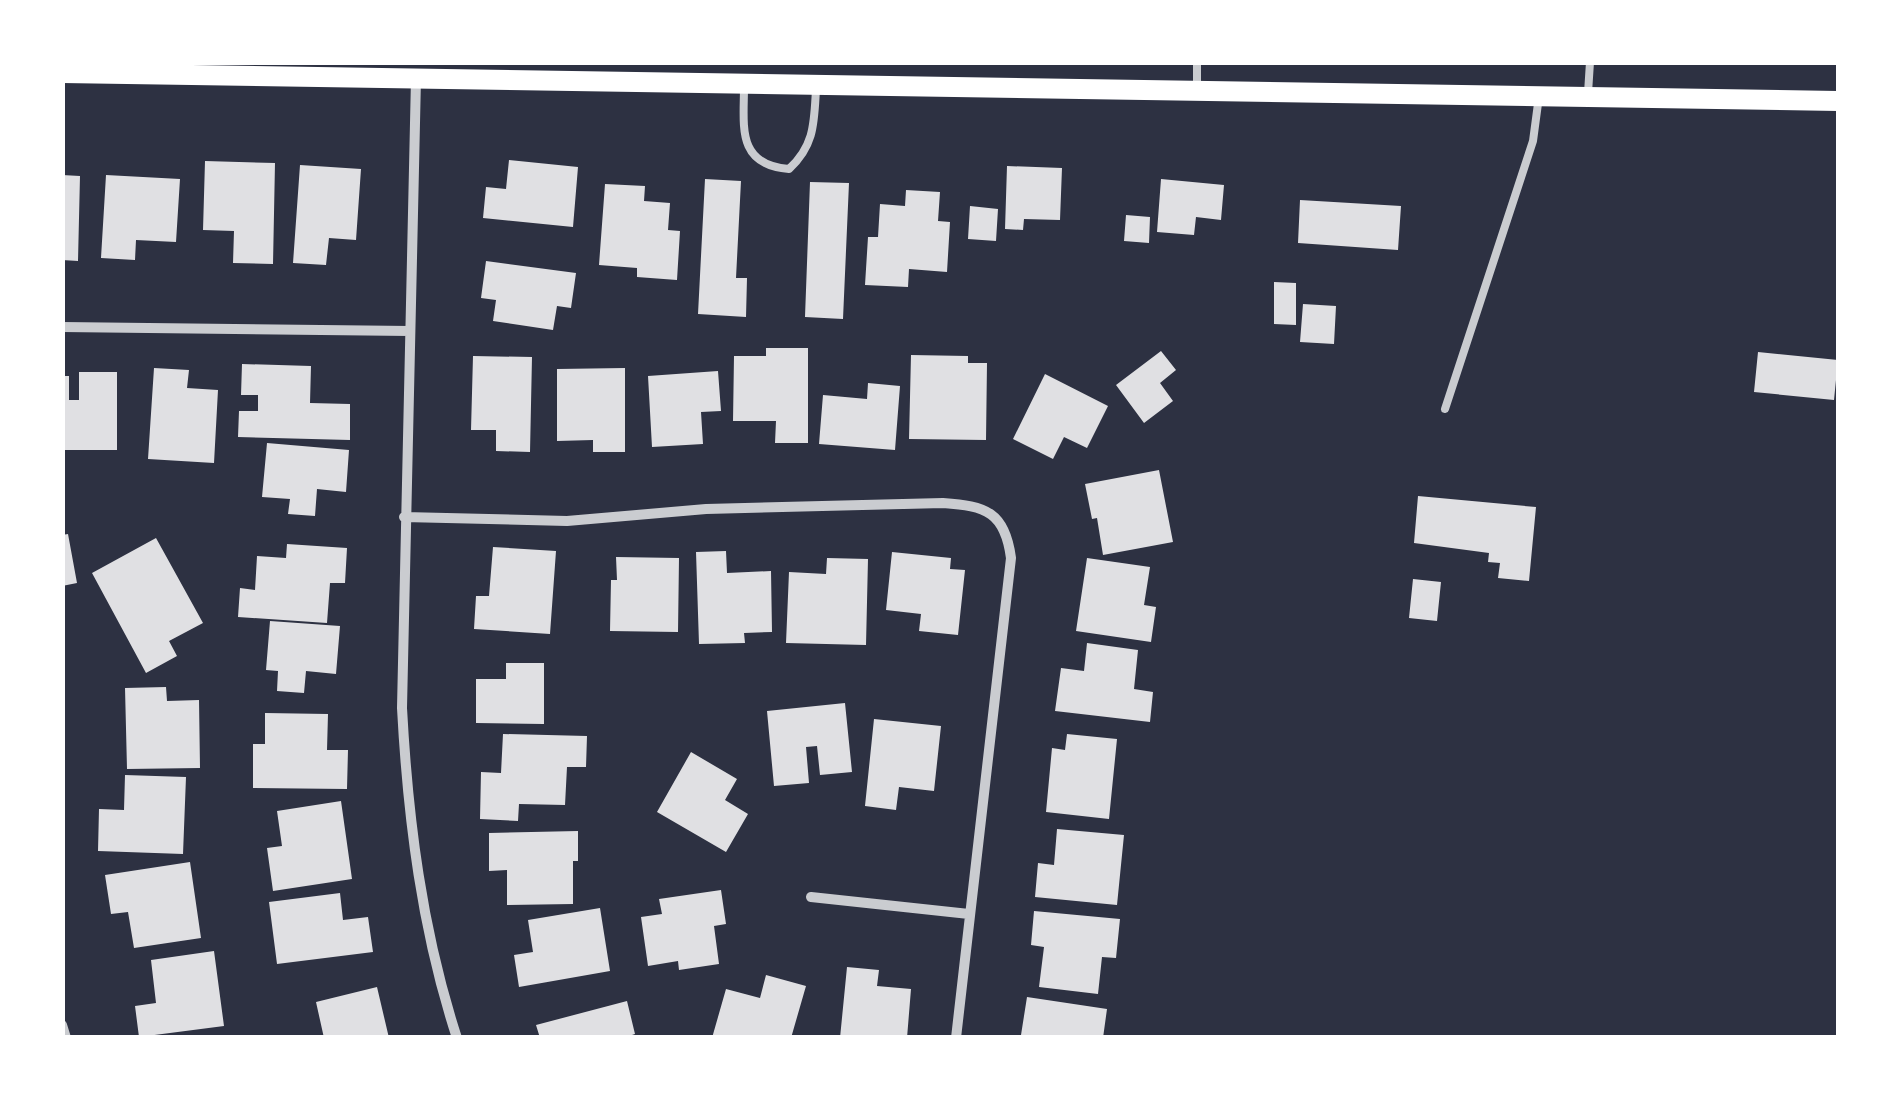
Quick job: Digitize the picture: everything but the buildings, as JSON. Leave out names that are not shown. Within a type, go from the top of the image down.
[{"type":"main road","points":[[62,73],[1838,102]]},
{"type":"street","points":[[416,78],[402,708],[407,794],[418,878],[457,1038]]},
{"type":"street","points":[[62,327],[410,331]]},
{"type":"street","points":[[404,518],[567,521],[706,509],[943,503],[971,505],[997,517],[1008,536],[1011,558],[956,1038]]},
{"type":"street","points":[[811,898],[969,914]]},
{"type":"street","points":[[62,1025],[66,1038]]},
{"type":"lane","points":[[1196,90],[1197,62]]},
{"type":"lane","points":[[1588,97],[1590,62]]},
{"type":"lane","points":[[744,83],[744,140],[770,168],[790,168],[804,154],[814,134],[816,84]]},
{"type":"lane","points":[[1445,408],[1534,141],[1540,96]]}]
